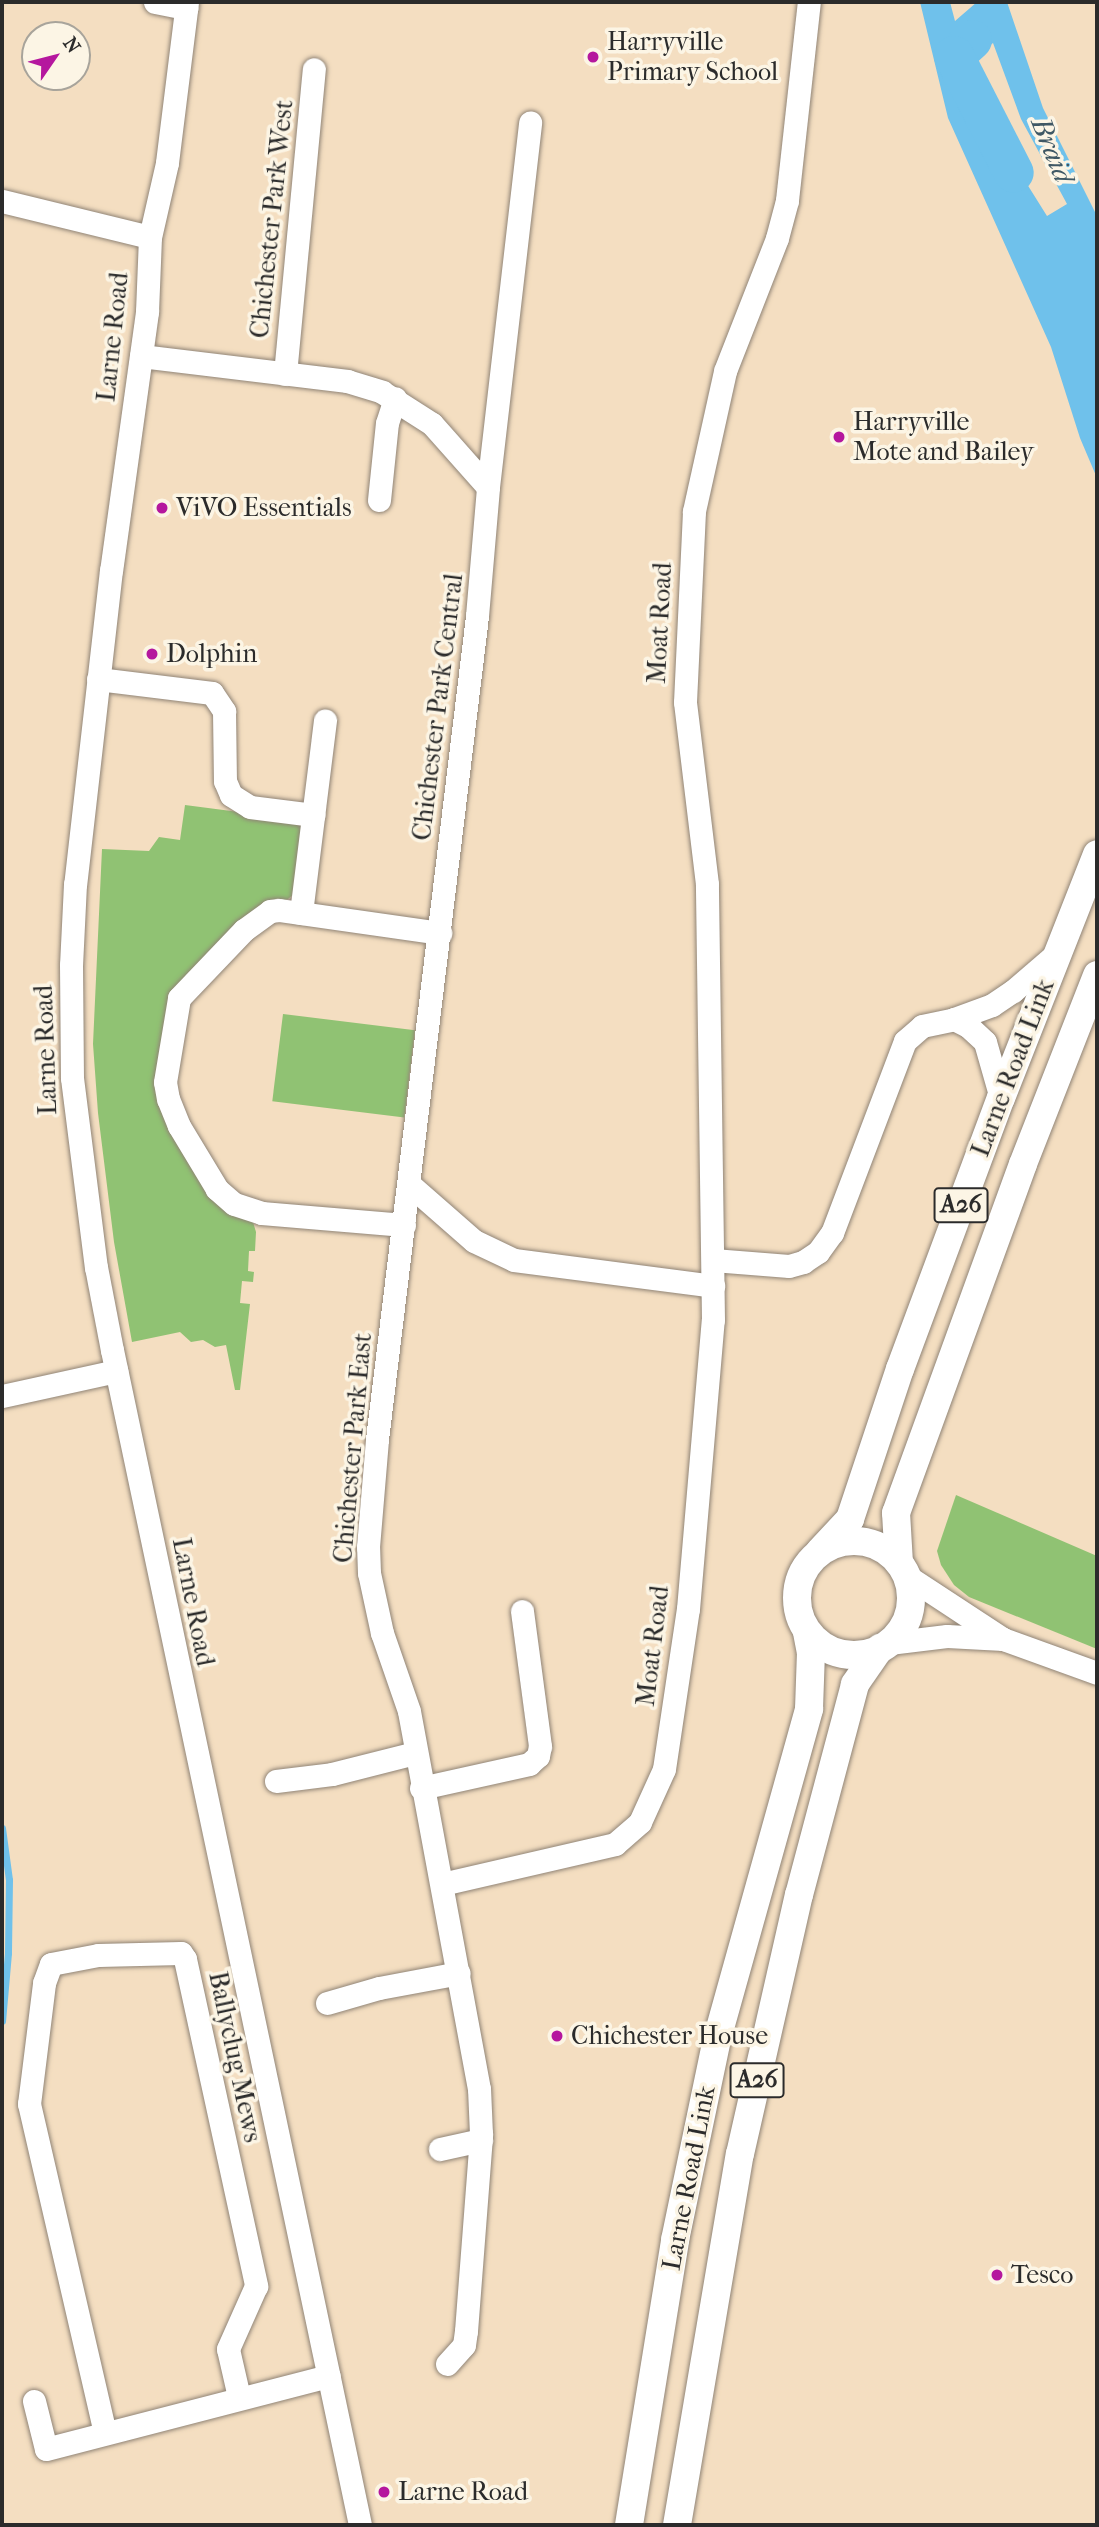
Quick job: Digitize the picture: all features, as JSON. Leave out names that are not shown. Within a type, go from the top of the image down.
[{"type":"main road","name":"Larne Road Link","points":[[820,1551],[850,1519],[900,1369],[1001,1098],[1097,855]]},
{"type":"main road","name":"Larne Road Link","points":[[903,1569],[896,1513],[1023,1164],[1097,975]]},
{"type":"main road","points":[[820,1551],[836,1543],[862,1542],[886,1551],[903,1569]]},
{"type":"main road","name":"A26","points":[[807,1632],[799,1616],[796,1598],[799,1580],[807,1564],[820,1551]]},
{"type":"main road","name":"A26","points":[[885,1645],[900,1633],[910,1607],[903,1569]]},
{"type":"main road","name":"Larne Road Link","points":[[629,2525],[674,2240],[717,2039],[809,1709],[811,1653],[807,1632]]},
{"type":"main road","points":[[807,1632],[820,1645],[837,1653],[855,1655],[885,1645]]},
{"type":"main road","name":"Larne Road Link","points":[[677,2525],[740,2154],[796,1908],[855,1684],[885,1645]]},
{"type":"street","points":[[155,2],[187,5]]},
{"type":"street","name":"Moat Road","points":[[442,1884],[602,1848],[626,1836],[640,1822],[650,1805],[664,1769],[688,1609],[713,1286],[706,884],[685,702],[694,511],[725,371],[777,238],[787,200],[809,2]]},
{"type":"street","name":"Larne Road","points":[[187,5],[167,163],[150,237],[147,312],[98,679],[75,884],[71,965],[72,1078],[96,1267],[116,1371],[360,2525]]},
{"type":"street","name":"Chichester Park West","points":[[285,374],[314,69]]},
{"type":"street","name":"Chichester Park Central","points":[[410,1185],[486,531],[488,486],[530,122]]},
{"type":"street","points":[[2,201],[150,237]]},
{"type":"street","points":[[141,356],[347,381],[395,398],[432,424],[488,486]]},
{"type":"street","points":[[379,500],[387,424],[395,398]]},
{"type":"street","points":[[98,679],[212,693],[224,710],[225,781],[233,798],[250,807],[313,816]]},
{"type":"street","points":[[301,913],[325,720]]},
{"type":"street","points":[[404,1224],[262,1213],[234,1204],[215,1185],[170,1105],[165,1082],[175,1007],[183,992],[254,921],[274,910],[440,933]]},
{"type":"street","points":[[713,1261],[793,1266],[824,1246],[832,1233],[902,1045],[922,1027],[983,1009],[1013,991],[1058,952]]},
{"type":"street","points":[[954,1019],[968,1026],[985,1042],[1001,1098]]},
{"type":"street","points":[[410,1185],[474,1241],[514,1260],[713,1286]]},
{"type":"street","name":"Chichester Park East","points":[[410,1185],[377,1439],[368,1547],[369,1573],[382,1633],[409,1710],[421,1788],[442,1884],[480,2089],[481,2140],[466,2331],[464,2344],[447,2364]]},
{"type":"street","points":[[2,1396],[116,1371]]},
{"type":"street","points":[[903,1569],[1003,1639],[1097,1673]]},
{"type":"street","points":[[421,1788],[529,1764],[538,1756],[540,1746],[522,1611]]},
{"type":"street","points":[[885,1645],[947,1636],[1003,1639]]},
{"type":"street","points":[[276,1782],[332,1773],[415,1753]]},
{"type":"street","name":"Ballyclug Mews","points":[[105,2433],[29,2104],[44,1983],[51,1964],[97,1955],[181,1953],[185,1959],[256,2286],[228,2349],[239,2397]]},
{"type":"street","points":[[327,2003],[379,1988],[459,1973]]},
{"type":"street","points":[[440,2149],[481,2140]]},
{"type":"street","points":[[34,2401],[46,2449],[239,2397],[329,2376]]},
{"type":"green space","points":[[185,805],[293,819],[307,829],[299,890],[288,899],[265,908],[181,989],[167,1106],[253,1222],[256,1232],[255,1251],[249,1251],[248,1271],[254,1272],[253,1282],[242,1281],[240,1303],[250,1304],[240,1390],[235,1390],[226,1345],[215,1347],[203,1340],[191,1342],[180,1332],[132,1342],[114,1242],[98,1113],[93,1044],[102,849],[149,851],[159,837],[180,840]]},
{"type":"green space","points":[[283,1014],[415,1030],[404,1118],[272,1101]]},
{"type":"green space","points":[[956,1495],[1097,1556],[1097,1649],[969,1597],[954,1585],[941,1565],[937,1551]]},
{"type":"water","name":"Braid","points":[[920,2],[950,2],[955,21],[977,2],[1007,2],[1043,108],[1097,216],[1097,478],[1080,438],[1051,347],[948,118]],"holes":[[[993,43],[1021,119],[1067,204],[1047,216],[1012,160],[999,128],[982,120],[964,89],[974,75],[976,56]]]},
{"type":"waterway","points":[[972,40],[954,56],[1014,173]]},
{"type":"waterway","points":[[2,1828],[9,1880],[8,1953],[2,2021]]},
{"type":"place","name":"Harryville Primary School","points":[[593,57]]},
{"type":"place","name":"Harryville Mote and Bailey","points":[[839,437]]},
{"type":"place","name":"ViVO Essentials","points":[[162,508]]},
{"type":"place","name":"Dolphin","points":[[152,654]]},
{"type":"place","name":"Chichester House","points":[[557,2036]]},
{"type":"place","name":"Tesco","points":[[997,2275]]},
{"type":"place","name":"Larne Road","points":[[384,2492]]}]
